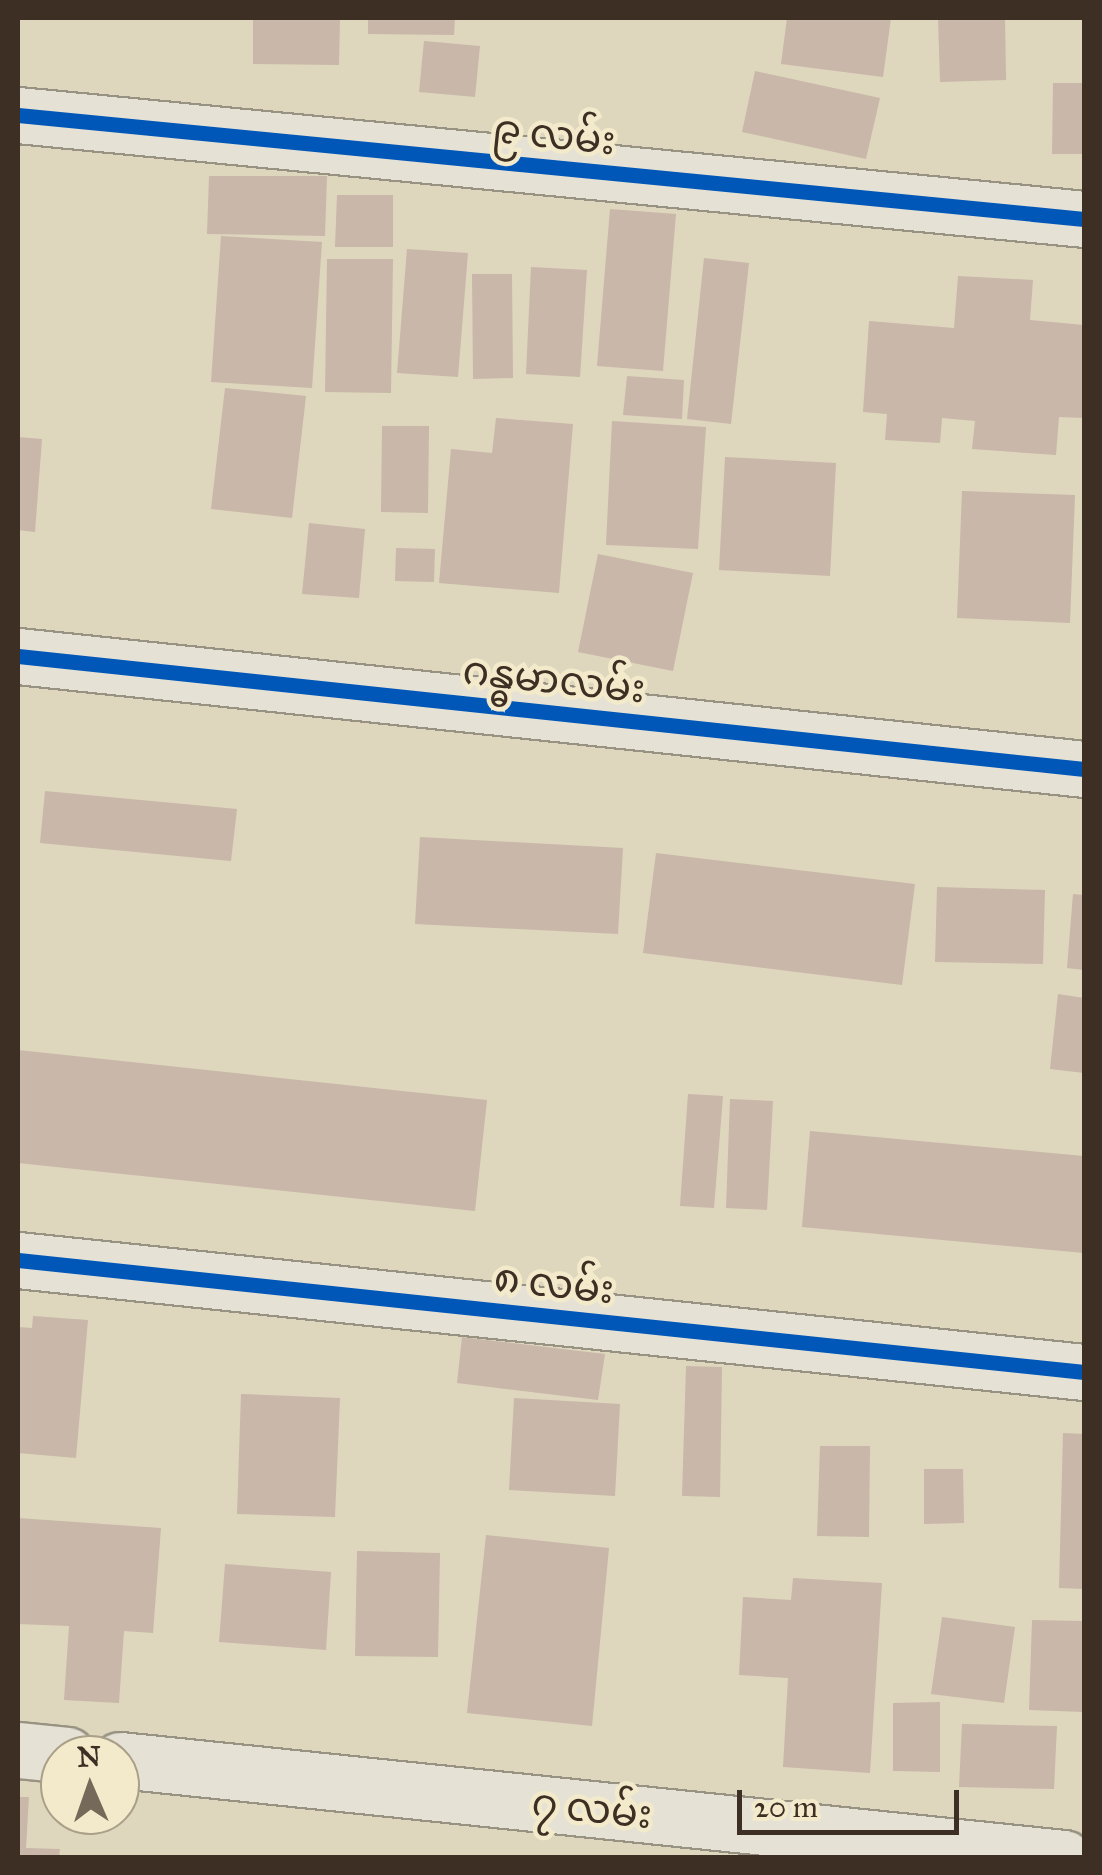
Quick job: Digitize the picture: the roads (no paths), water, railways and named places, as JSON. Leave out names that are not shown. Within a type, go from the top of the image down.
[{"type":"street","name":"၉ လမ်း","points":[[18,116],[1084,219]]},
{"type":"street","name":"ဂန္ဓမာလမ်း","points":[[18,656],[1084,770]]},
{"type":"street","name":"၈ လမ်း","points":[[18,1260],[1084,1372]]},
{"type":"street","name":"၇ လမ်း","points":[[140,1762],[1064,1858]]}]
